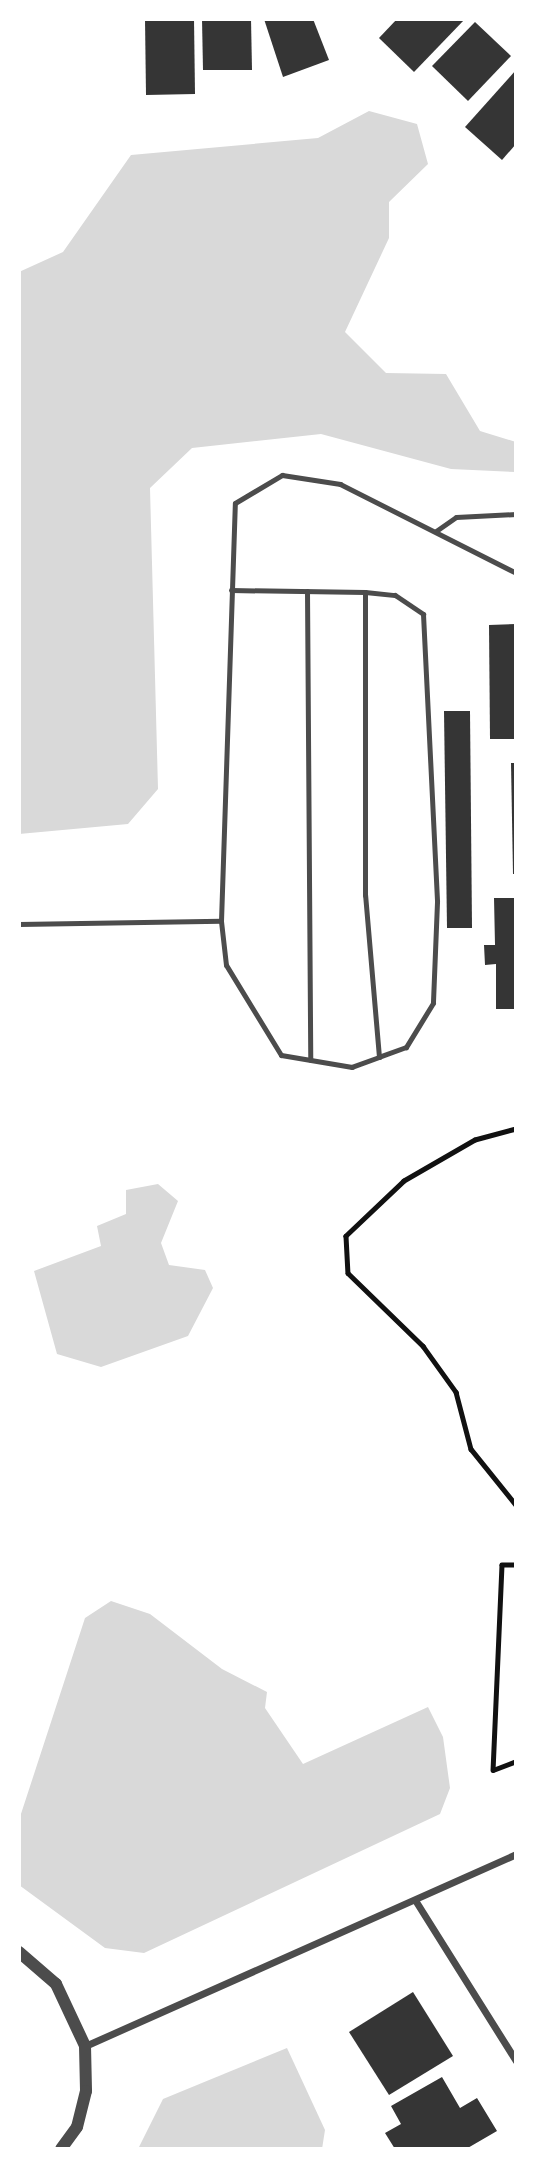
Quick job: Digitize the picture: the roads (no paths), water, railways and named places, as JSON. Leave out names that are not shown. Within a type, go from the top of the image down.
[{"type":"street","points":[[85,2046],[516,1854]]},
{"type":"street","points":[[415,1900],[516,2061]]},
{"type":"street","points":[[19,1952],[57,1984],[85,2046],[86,2091],[77,2127],[61,2149]]},
{"type":"lane","points":[[231,590],[395,595],[423,614],[437,902],[433,1003],[407,1047],[352,1067],[281,1055],[226,965],[222,921],[231,590],[235,503],[282,475],[340,484],[516,573]]},
{"type":"lane","points":[[436,531],[456,517],[516,514]]},
{"type":"lane","points":[[307,591],[310,1060]]},
{"type":"lane","points":[[365,592],[365,895],[379,1057]]},
{"type":"lane","points":[[19,924],[222,921]]}]
